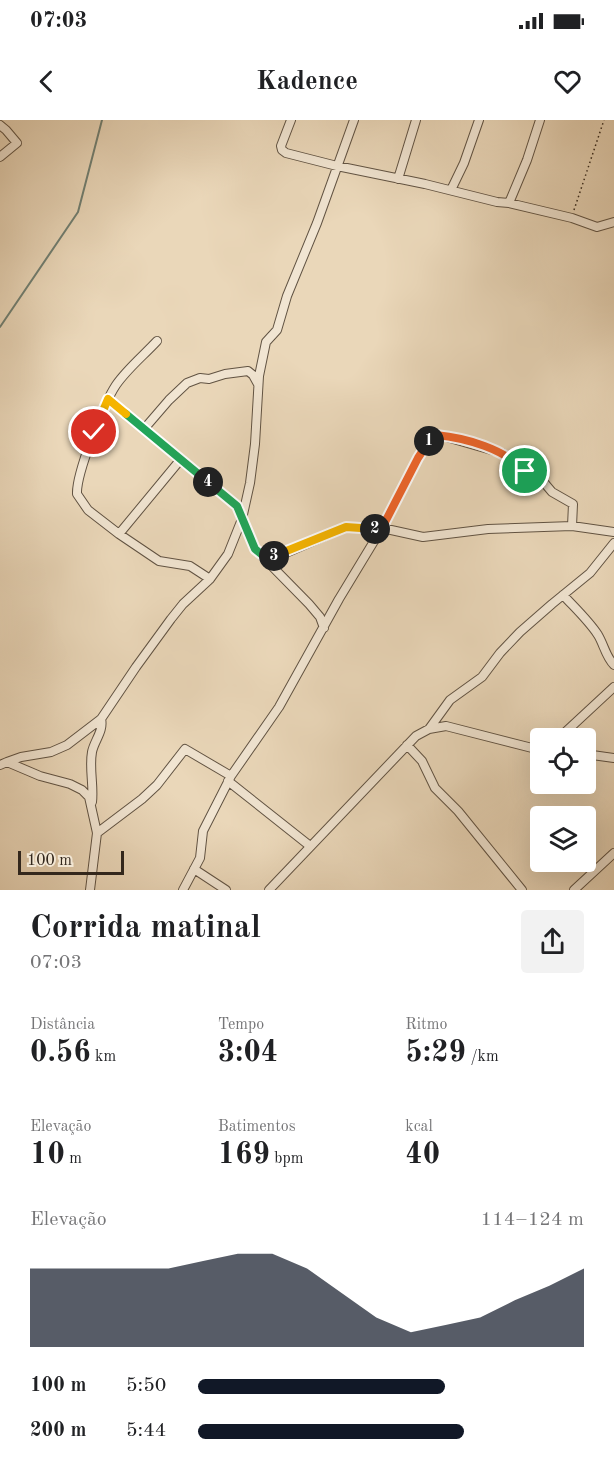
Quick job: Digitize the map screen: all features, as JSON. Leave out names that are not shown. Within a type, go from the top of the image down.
[{"type":"street","points":[[291,120],[281,146],[282,150],[337,166],[572,218],[597,227],[614,222]]},
{"type":"street","points":[[4,764],[21,757],[51,752],[67,745],[101,719],[177,612],[210,579],[228,554],[242,519],[255,444],[259,385],[266,342],[277,330],[287,296],[354,120]]},
{"type":"street","points":[[398,178],[416,120]]},
{"type":"street","points":[[451,190],[464,163],[479,120]]},
{"type":"street","points":[[509,203],[527,160],[540,120]]},
{"type":"street","points":[[0,125],[17,143],[0,157]]},
{"type":"street","points":[[157,341],[124,375],[108,399],[85,457],[77,494],[88,510],[159,561],[190,566],[210,579]]},
{"type":"street","points":[[144,429],[182,387],[198,378],[209,379],[248,371],[259,385]]},
{"type":"street","points":[[108,399],[237,506],[255,549],[315,611],[323,622],[324,628]]},
{"type":"street","points":[[183,890],[202,850],[202,831],[230,779],[279,706],[382,528],[429,440],[436,435],[478,445],[511,458],[525,471],[541,479],[552,492],[573,504],[572,526]]},
{"type":"street","points":[[119,534],[181,459]]},
{"type":"street","points":[[266,558],[286,553],[346,527],[382,528],[423,537],[488,529],[572,526],[614,532]]},
{"type":"street","points":[[429,729],[450,700],[482,677],[520,632],[590,573],[614,543]]},
{"type":"street","points":[[563,595],[598,635],[614,665]]},
{"type":"street","points":[[570,728],[614,687]]},
{"type":"street","points":[[90,890],[97,833],[92,806],[91,757],[101,730],[101,719]]},
{"type":"street","points":[[269,890],[416,736],[429,729],[453,727],[530,747]]},
{"type":"street","points":[[407,745],[422,761],[435,788],[458,811],[522,890]]},
{"type":"street","points":[[97,833],[157,785],[185,749],[230,779],[310,846]]},
{"type":"street","points":[[596,754],[612,755]]},
{"type":"street","points":[[4,764],[82,790],[92,806]]},
{"type":"street","points":[[574,890],[614,853]]},
{"type":"street","points":[[194,869],[226,890]]},
{"type":"path","points":[[572,218],[604,120]]},
{"type":"waterway","points":[[0,327],[78,212],[102,120]]},
{"type":"route","points":[[94,432],[108,399],[237,506],[255,549],[266,558],[286,553],[346,527],[378,530],[382,528],[426,444],[436,435],[502,453],[525,471]]}]
